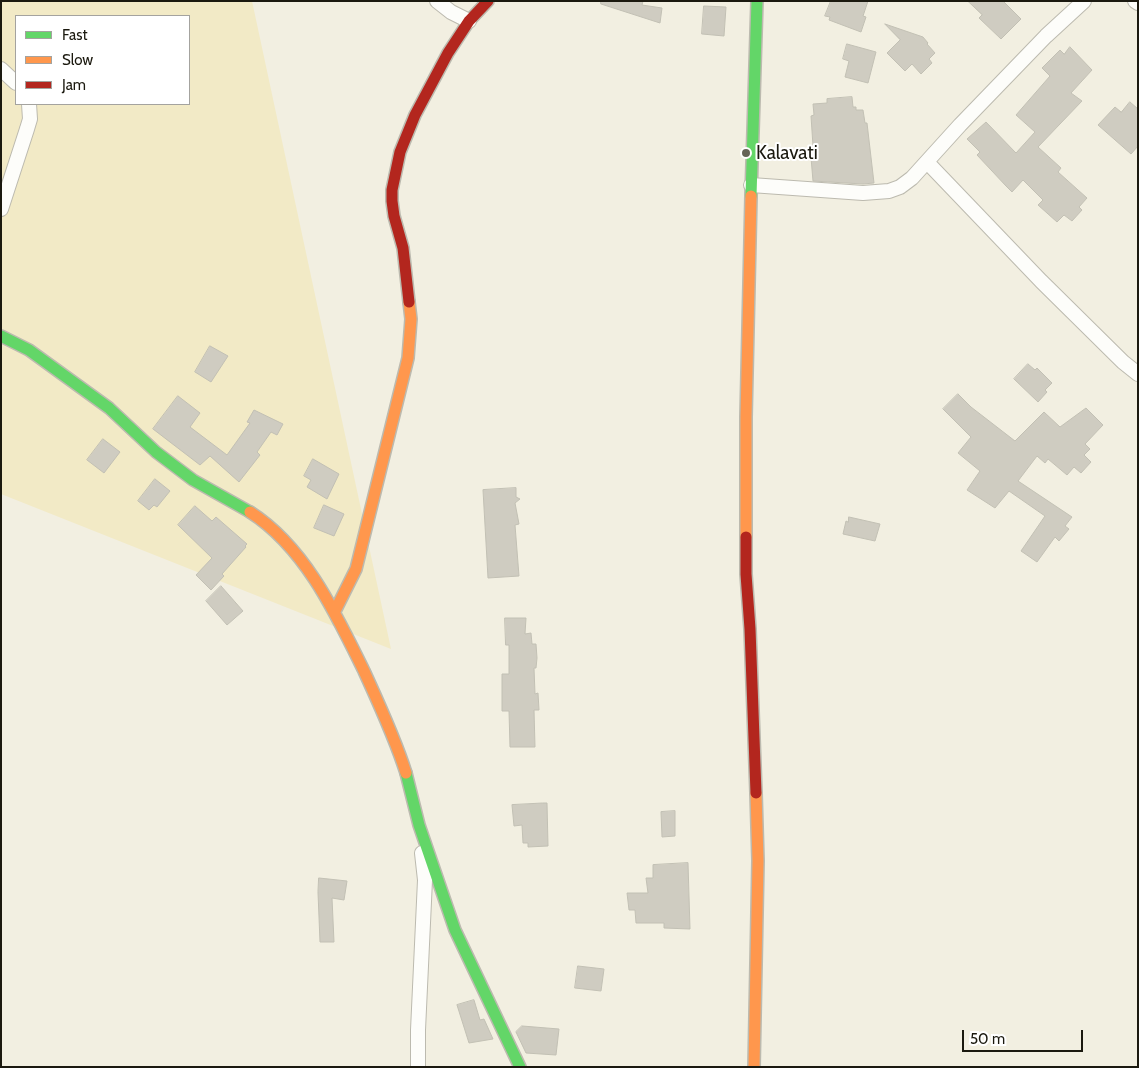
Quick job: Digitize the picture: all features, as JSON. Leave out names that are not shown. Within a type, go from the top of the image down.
[{"type":"street","points":[[437,1],[458,16],[470,21]]},
{"type":"street","points":[[335,611],[356,569],[408,358],[411,319],[406,266],[392,201],[404,139],[448,53],[470,21],[488,1]]},
{"type":"street","points":[[754,1067],[758,860],[750,629],[746,574],[746,417],[757,1]]},
{"type":"street","points":[[751,185],[863,193],[882,192],[900,187],[928,162],[1014,69],[1084,1]]},
{"type":"street","points":[[1,69],[15,82]]},
{"type":"street","points":[[1,209],[30,120],[29,105]]},
{"type":"street","points":[[928,162],[1040,281],[1123,362],[1138,374]]},
{"type":"street","points":[[1,336],[29,350],[68,377],[109,408],[156,452],[193,480],[252,513],[294,551],[335,611],[380,705],[403,762],[420,825],[455,930],[520,1067]]},
{"type":"street","points":[[418,1067],[425,880],[420,825]]},
{"type":"shaded area","points":[[1,1],[252,1],[391,649],[1,494]]},
{"type":"building","points":[[601,1],[643,1],[642,5],[662,8],[660,23],[601,4]]},
{"type":"building","points":[[831,1],[868,1],[863,16],[866,17],[861,32],[829,20],[830,17],[825,16]]},
{"type":"building","points":[[968,1],[1003,1],[1021,19],[1001,39],[979,18],[982,15]]},
{"type":"building","points":[[704,6],[726,7],[724,36],[702,34]]},
{"type":"building","points":[[885,24],[923,37],[928,43],[935,53],[929,59],[932,63],[921,74],[912,64],[905,71],[887,53],[900,40]]},
{"type":"building","points":[[847,44],[876,52],[868,83],[845,77],[849,61],[843,59]]},
{"type":"building","points":[[1070,47],[1092,70],[1071,93],[1082,101],[1038,147],[1061,168],[1058,172],[1087,198],[1079,207],[1082,210],[1072,221],[1064,215],[1057,222],[1038,205],[1043,200],[1023,180],[1012,192],[977,155],[980,152],[967,139],[986,122],[1016,153],[1035,132],[1016,115],[1050,76],[1042,68],[1060,50],[1064,54]]},
{"type":"building","points":[[852,97],[853,107],[856,107],[856,110],[863,110],[865,123],[867,123],[874,183],[813,181],[810,146],[813,146],[811,116],[814,115],[813,104],[827,103],[827,99]]},
{"type":"building","points":[[1130,102],[1138,109],[1138,146],[1131,154],[1098,125],[1115,107],[1121,112]]},
{"type":"building","points":[[210,346],[228,356],[211,382],[195,372]]},
{"type":"building","points":[[1028,364],[1035,370],[1037,368],[1052,383],[1038,402],[1014,379]]},
{"type":"building","points":[[958,394],[971,407],[1015,441],[1044,412],[1060,427],[1086,408],[1103,425],[1085,444],[1090,449],[1084,455],[1091,462],[1081,473],[1074,467],[1067,475],[1048,459],[1045,463],[1037,456],[1018,481],[1072,517],[1065,526],[1069,529],[1059,541],[1055,537],[1037,562],[1021,551],[1045,516],[1009,491],[995,508],[967,490],[980,471],[958,453],[971,437],[943,409]]},
{"type":"building","points":[[178,396],[200,413],[190,427],[227,455],[250,423],[247,422],[254,410],[283,424],[277,435],[271,432],[257,452],[260,455],[239,482],[210,456],[200,465],[153,429]]},
{"type":"building","points":[[103,439],[120,452],[104,473],[87,460]]},
{"type":"building","points":[[313,459],[339,474],[327,499],[307,487],[311,480],[304,476]]},
{"type":"building","points":[[155,479],[170,491],[157,507],[154,505],[149,510],[138,501]]},
{"type":"building","points":[[516,488],[516,497],[520,499],[515,503],[519,524],[515,525],[519,576],[488,578],[483,490]]},
{"type":"building","points":[[324,505],[344,514],[334,536],[314,528]]},
{"type":"building","points":[[195,506],[212,521],[216,517],[247,544],[222,574],[224,576],[211,590],[196,575],[212,558],[178,525]]},
{"type":"building","points":[[849,517],[880,524],[875,541],[843,534]]},
{"type":"building","points":[[221,586],[243,611],[227,625],[206,601]]},
{"type":"building","points":[[505,618],[526,618],[525,634],[531,633],[532,644],[536,644],[537,658],[536,668],[534,668],[535,694],[538,693],[539,710],[534,710],[535,747],[510,747],[509,711],[502,711],[502,674],[509,674],[509,645],[506,645]]},
{"type":"building","points":[[547,803],[548,846],[528,847],[528,843],[523,843],[522,825],[514,826],[512,805]]},
{"type":"building","points":[[675,811],[675,836],[662,837],[661,812]]},
{"type":"building","points":[[688,863],[690,929],[664,928],[664,923],[636,923],[635,910],[629,910],[627,893],[648,893],[646,878],[653,878],[653,865]]},
{"type":"building","points":[[319,878],[347,881],[344,900],[332,898],[334,942],[320,942]]},
{"type":"building","points":[[578,966],[604,969],[601,991],[575,988]]},
{"type":"building","points":[[474,1000],[480,1020],[484,1019],[493,1039],[469,1043],[457,1005]]},
{"type":"building","points":[[522,1026],[559,1029],[556,1055],[526,1053],[516,1032]]},
{"type":"traffic: fast","points":[[751,196],[757,1]]},
{"type":"traffic: fast","points":[[1,336],[29,350],[109,408],[156,452],[193,480],[250,512]]},
{"type":"traffic: fast","points":[[406,773],[419,825],[455,930],[520,1067]]},
{"type":"traffic: slow","points":[[746,537],[746,417],[751,196]]},
{"type":"traffic: slow","points":[[335,611],[356,569],[408,358],[411,319],[409,302]]},
{"type":"traffic: slow","points":[[250,512],[270,527],[287,544],[317,583],[364,671],[392,734],[406,773]]},
{"type":"traffic: slow","points":[[754,1067],[758,861],[756,793]]},
{"type":"traffic: jam","points":[[409,302],[403,248],[392,201],[392,190],[400,152],[415,115],[448,53],[469,21],[488,1]]},
{"type":"traffic: jam","points":[[746,537],[756,793]]},
{"type":"place","name":"Kalavati","points":[[746,153]]}]
